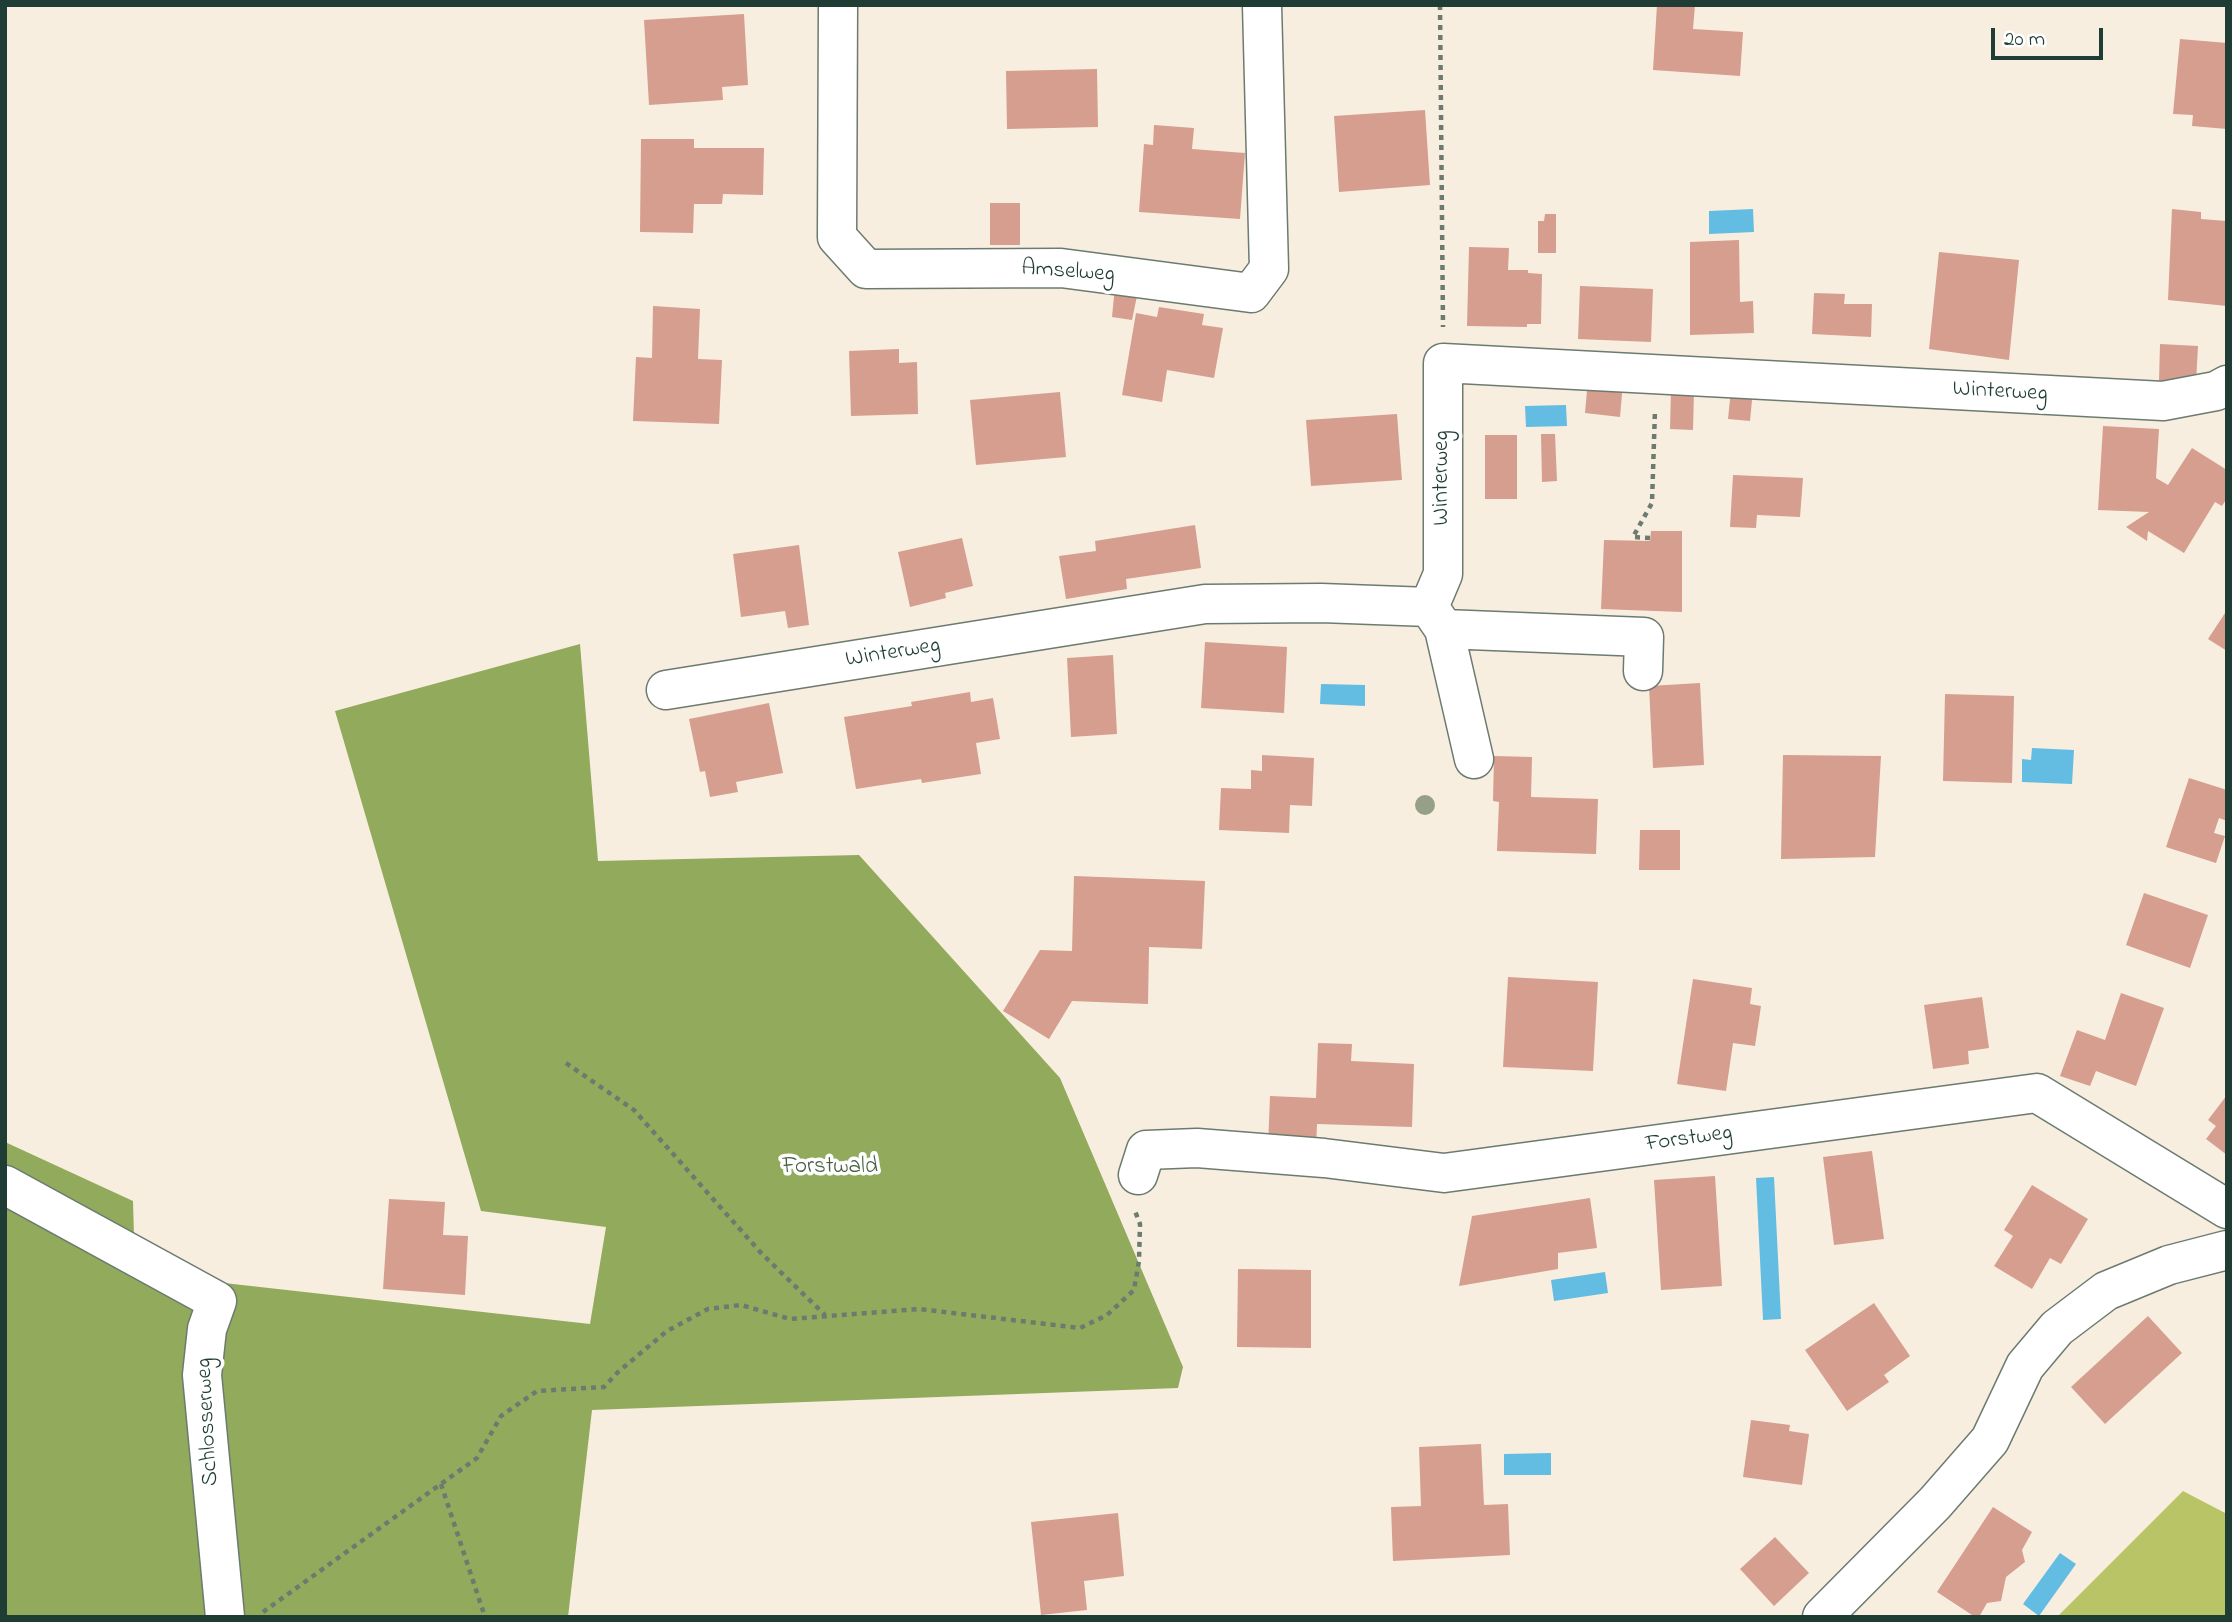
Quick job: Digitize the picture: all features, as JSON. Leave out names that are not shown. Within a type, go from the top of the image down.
[{"type":"street","name":"Amselweg","points":[[838,5],[838,237],[866,269],[1061,268],[1251,293],[1269,269],[1262,5]]},
{"type":"street","name":"Winterweg","points":[[666,690],[1205,604],[1321,604],[1437,618],[1443,574],[1443,363],[2163,401],[2217,391],[2227,385]]},
{"type":"street","points":[[1474,759],[1437,618],[1644,637],[1643,671]]},
{"type":"street","name":"Forstweg","points":[[1138,1175],[1146,1150],[1197,1148],[1324,1158],[1444,1173],[2037,1093],[2227,1209]]},
{"type":"street","name":"Schlosserweg","points":[[5,1185],[216,1301],[207,1329],[202,1374],[225,1617]]},
{"type":"street","points":[[1822,1617],[1934,1503],[1990,1440],[2025,1366],[2057,1328],[2106,1291],[2169,1265],[2227,1250]]},
{"type":"path","points":[[1440,5],[1443,363]]},
{"type":"path","points":[[1650,538],[1633,537],[1652,503],[1657,374]]},
{"type":"path","points":[[566,1063],[635,1110],[762,1254],[826,1316]]},
{"type":"path","points":[[251,1617],[264,1612],[477,1458],[500,1416],[537,1391],[604,1387],[667,1331],[708,1309],[741,1306],[789,1319],[919,1309],[1080,1328],[1107,1315],[1134,1290],[1139,1261],[1140,1224],[1128,1192],[1138,1175]]},
{"type":"path","points":[[441,1484],[485,1617]]},
{"type":"green space","name":"Forstwald","points":[[580,644],[598,861],[859,855],[1060,1078],[1183,1367],[1178,1388],[592,1410],[568,1617],[5,1617],[5,1142],[133,1201],[135,1273],[590,1324],[606,1227],[481,1211],[335,711]]},
{"type":"green space","points":[[2183,1491],[2227,1514],[2227,1617],[2057,1617]]},
{"type":"water","points":[[1753,209],[1754,232],[1709,234],[1709,211]]},
{"type":"water","points":[[1566,405],[1567,426],[1526,427],[1525,406]]},
{"type":"water","points":[[1321,684],[1365,685],[1365,706],[1320,704]]},
{"type":"water","points":[[2032,748],[2074,750],[2072,784],[2022,782],[2022,759],[2031,760]]},
{"type":"water","points":[[1774,1177],[1781,1319],[1763,1320],[1756,1178]]},
{"type":"water","points":[[1605,1272],[1608,1293],[1554,1301],[1551,1280]]},
{"type":"water","points":[[1551,1453],[1551,1475],[1504,1475],[1504,1454]]},
{"type":"water","points":[[2060,1553],[2076,1564],[2039,1616],[2023,1604]]},
{"type":"building","points":[[1657,5],[1695,5],[1693,29],[1743,32],[1740,76],[1653,70]]},
{"type":"building","points":[[744,14],[748,85],[722,87],[723,100],[649,105],[644,20]]},
{"type":"building","points":[[2180,39],[2227,43],[2227,129],[2192,126],[2193,115],[2173,114]]},
{"type":"building","points":[[1097,69],[1098,127],[1007,129],[1006,71]]},
{"type":"building","points":[[1425,110],[1430,185],[1339,192],[1334,116]]},
{"type":"building","points":[[1154,125],[1194,128],[1192,149],[1245,153],[1240,219],[1139,212],[1144,144],[1153,145]]},
{"type":"building","points":[[641,139],[694,139],[694,148],[764,148],[763,195],[723,194],[722,204],[694,204],[693,233],[640,232]]},
{"type":"building","points":[[990,203],[1020,203],[1020,245],[990,245]]},
{"type":"building","points":[[2172,209],[2201,212],[2201,219],[2227,221],[2227,306],[2168,300]]},
{"type":"building","points":[[1545,214],[1556,214],[1556,253],[1538,253],[1538,221],[1544,221]]},
{"type":"building","points":[[1739,240],[1740,302],[1753,301],[1754,333],[1690,335],[1690,242]]},
{"type":"building","points":[[1469,247],[1509,248],[1508,270],[1528,270],[1528,273],[1542,274],[1541,324],[1527,324],[1527,327],[1467,326]]},
{"type":"building","points":[[1939,252],[2019,260],[2009,360],[1929,349]]},
{"type":"building","points":[[1115,286],[1138,291],[1132,320],[1112,317]]},
{"type":"building","points":[[1580,286],[1653,289],[1651,342],[1578,339]]},
{"type":"building","points":[[1814,293],[1845,294],[1844,304],[1872,304],[1871,337],[1812,334]]},
{"type":"building","points":[[653,306],[700,309],[698,359],[722,360],[719,424],[633,421],[636,357],[652,358]]},
{"type":"building","points":[[1159,307],[1204,314],[1202,325],[1223,328],[1214,378],[1167,370],[1162,402],[1122,395],[1136,313],[1157,317]]},
{"type":"building","points":[[2160,344],[2198,346],[2196,383],[2159,381]]},
{"type":"building","points":[[899,349],[899,363],[917,362],[918,414],[851,416],[849,351]]},
{"type":"building","points":[[1588,379],[1623,382],[1620,417],[1585,413]]},
{"type":"building","points":[[1731,389],[1753,390],[1750,421],[1728,419]]},
{"type":"building","points":[[1671,390],[1694,390],[1693,430],[1670,429]]},
{"type":"building","points":[[1060,392],[1066,457],[976,465],[970,400]]},
{"type":"building","points":[[1397,414],[1402,480],[1311,486],[1306,420]]},
{"type":"building","points":[[2103,426],[2159,429],[2156,478],[2168,485],[2192,448],[2227,470],[2227,498],[2222,506],[2215,502],[2184,553],[2148,531],[2147,541],[2126,527],[2149,512],[2098,510]]},
{"type":"building","points":[[1541,434],[1555,434],[1557,481],[1542,482]]},
{"type":"building","points":[[1485,435],[1517,435],[1517,499],[1485,499]]},
{"type":"building","points":[[1733,475],[1803,478],[1800,517],[1757,515],[1756,528],[1730,527]]},
{"type":"building","points":[[1195,525],[1201,568],[1126,579],[1127,589],[1066,599],[1059,556],[1096,551],[1095,541]]},
{"type":"building","points":[[1651,531],[1682,531],[1682,612],[1601,609],[1604,540],[1650,541]]},
{"type":"building","points":[[962,538],[973,586],[945,593],[946,598],[910,607],[898,552]]},
{"type":"building","points":[[799,545],[809,625],[788,628],[785,611],[741,617],[733,554]]},
{"type":"building","points":[[2227,610],[2227,651],[2208,639]]},
{"type":"building","points":[[1205,642],[1287,647],[1284,713],[1201,708]]},
{"type":"building","points":[[1113,655],[1117,734],[1071,737],[1067,658]]},
{"type":"building","points":[[1700,683],[1704,765],[1653,768],[1649,686]]},
{"type":"building","points":[[970,692],[971,702],[993,698],[1000,739],[976,743],[981,774],[922,783],[921,779],[856,789],[844,717],[912,706],[911,702]]},
{"type":"building","points":[[1945,694],[2014,696],[2012,783],[1943,781]]},
{"type":"building","points":[[769,703],[783,773],[736,782],[738,792],[710,797],[705,771],[700,772],[689,719]]},
{"type":"building","points":[[1262,755],[1314,758],[1312,806],[1290,805],[1289,833],[1219,830],[1221,788],[1251,789],[1251,770],[1262,771]]},
{"type":"building","points":[[1783,755],[1881,756],[1875,857],[1781,859]]},
{"type":"building","points":[[1494,756],[1532,757],[1531,797],[1598,799],[1596,854],[1497,851],[1499,802],[1493,801]]},
{"type":"building","points":[[2189,778],[2227,790],[2227,821],[2219,818],[2214,833],[2225,836],[2216,863],[2166,847]]},
{"type":"building","points":[[1640,830],[1680,830],[1680,870],[1639,870]]},
{"type":"building","points":[[1074,876],[1205,881],[1202,949],[1149,947],[1148,1004],[1072,1001],[1049,1039],[1003,1011],[1040,950],[1072,951]]},
{"type":"building","points":[[2144,893],[2208,915],[2190,968],[2126,945]]},
{"type":"building","points":[[1508,977],[1598,982],[1593,1071],[1503,1067]]},
{"type":"building","points":[[1693,979],[1752,988],[1750,1004],[1761,1006],[1755,1046],[1733,1043],[1726,1091],[1677,1084]]},
{"type":"building","points":[[2121,993],[2164,1008],[2136,1086],[2096,1071],[2090,1086],[2060,1076],[2077,1030],[2105,1040]]},
{"type":"building","points":[[1982,997],[1989,1048],[1968,1051],[1969,1064],[1933,1069],[1924,1005]]},
{"type":"building","points":[[1318,1043],[1352,1044],[1351,1061],[1414,1064],[1412,1127],[1317,1124],[1316,1148],[1268,1147],[1270,1096],[1316,1098]]},
{"type":"building","points":[[2227,1095],[2227,1155],[2206,1139],[2216,1126],[2208,1120]]},
{"type":"building","points":[[1872,1151],[1884,1239],[1834,1245],[1823,1157]]},
{"type":"building","points":[[1715,1176],[1722,1286],[1661,1290],[1654,1180]]},
{"type":"building","points":[[2032,1185],[2088,1219],[2061,1264],[2050,1258],[2032,1289],[1994,1266],[2013,1236],[2004,1230]]},
{"type":"building","points":[[1590,1198],[1597,1248],[1558,1253],[1558,1269],[1459,1286],[1472,1216]]},
{"type":"building","points":[[389,1199],[445,1202],[443,1235],[468,1236],[465,1295],[383,1289]]},
{"type":"building","points":[[1238,1269],[1311,1270],[1311,1348],[1237,1347]]},
{"type":"building","points":[[1874,1303],[1910,1356],[1884,1375],[1889,1382],[1847,1411],[1805,1350]]},
{"type":"building","points":[[2148,1316],[2182,1353],[2105,1424],[2071,1387]]},
{"type":"building","points":[[1751,1420],[1790,1425],[1789,1431],[1809,1434],[1802,1485],[1743,1477]]},
{"type":"building","points":[[1481,1444],[1484,1505],[1508,1504],[1510,1555],[1393,1561],[1391,1507],[1421,1506],[1419,1447]]},
{"type":"building","points":[[1993,1507],[2032,1532],[2022,1550],[2025,1562],[2006,1577],[2001,1601],[1987,1603],[1979,1617],[1975,1617],[1937,1592]]},
{"type":"building","points":[[1118,1513],[1124,1576],[1084,1581],[1087,1610],[1041,1615],[1031,1522]]},
{"type":"building","points":[[1775,1537],[1809,1573],[1774,1606],[1740,1569]]}]
